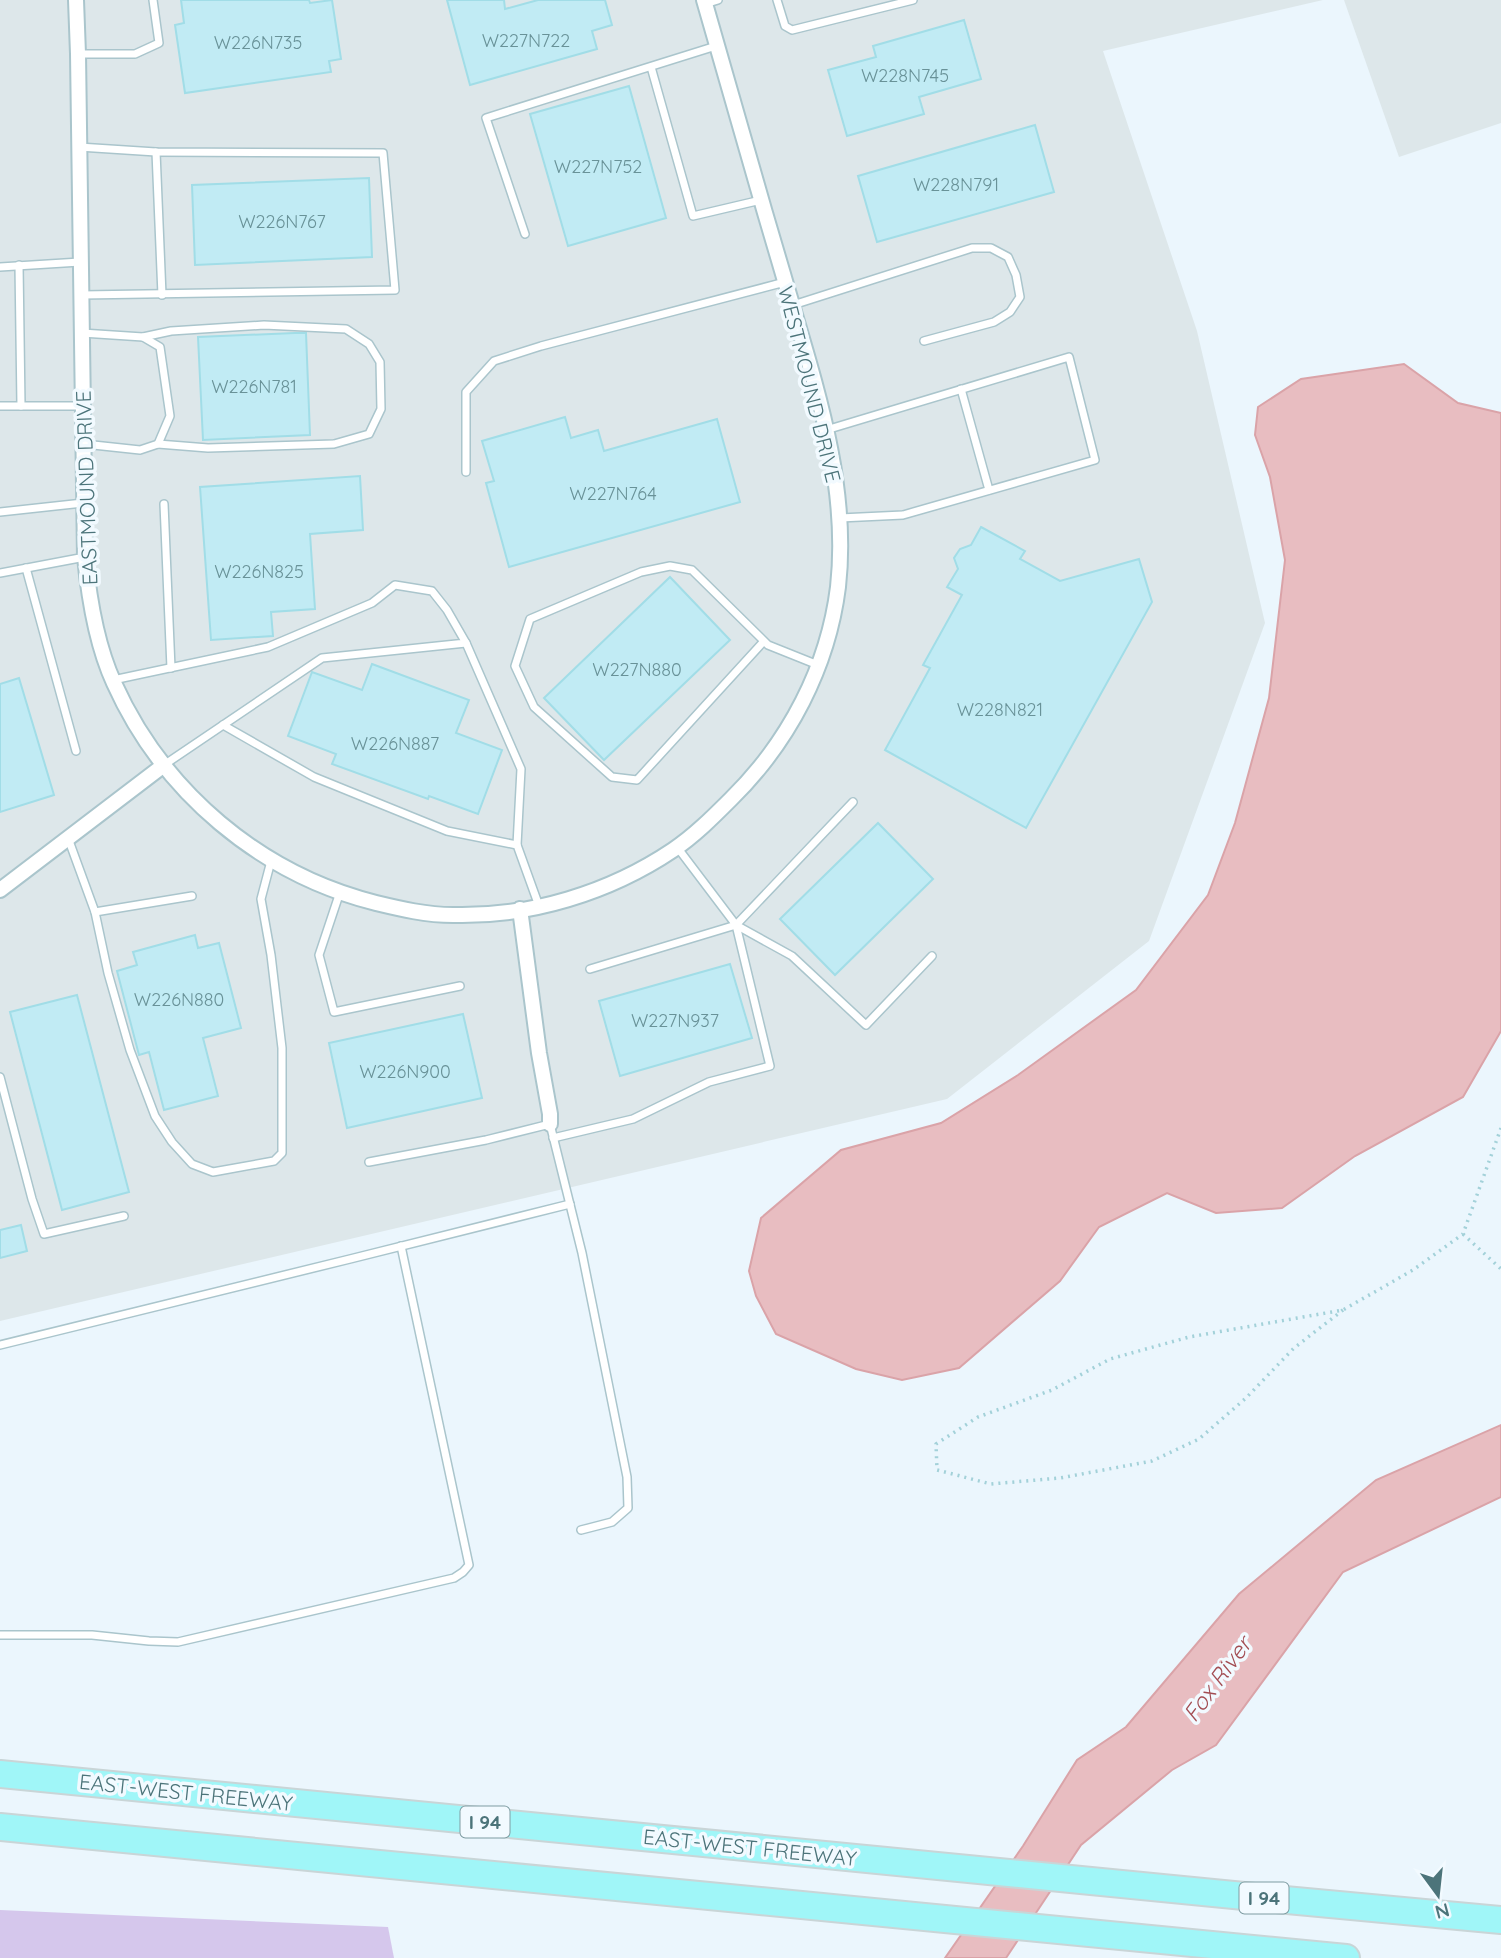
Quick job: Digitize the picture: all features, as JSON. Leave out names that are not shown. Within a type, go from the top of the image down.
[{"type":"highway","name":"EAST-WEST FREEWAY","points":[[0,1774],[1090,1881],[1501,1918]]},
{"type":"highway","points":[[0,1828],[1346,1958]]},
{"type":"street","name":"EASTMOUND DRIVE","points":[[76,0],[85,557],[92,609],[112,680],[164,765],[228,831],[271,861],[340,892],[405,910],[453,915],[489,914],[520,909]]},
{"type":"street","name":"WESTMOUND DRIVE","points":[[520,909],[575,897],[609,885],[677,847],[727,803],[768,759],[804,700],[825,648],[837,589],[840,552],[836,480],[826,430],[792,306],[717,46],[709,1]]},
{"type":"street","points":[[0,890],[164,765]]},
{"type":"street","points":[[520,909],[552,1131]]},
{"type":"lane","points":[[78,54],[135,54],[159,43],[153,0]]},
{"type":"lane","points":[[777,0],[785,26],[792,30],[913,0]]},
{"type":"lane","points":[[525,234],[486,118],[717,46]]},
{"type":"lane","points":[[651,67],[693,216],[761,200]]},
{"type":"lane","points":[[79,147],[156,152],[383,153],[395,290],[82,295]]},
{"type":"lane","points":[[156,152],[162,295]]},
{"type":"lane","points":[[792,306],[972,248],[991,248],[1008,257],[1016,275],[1020,297],[1010,312],[994,321],[924,341]]},
{"type":"lane","points":[[0,267],[81,262]]},
{"type":"lane","points":[[19,265],[21,406]]},
{"type":"lane","points":[[466,472],[466,392],[494,361],[541,346],[785,282]]},
{"type":"lane","points":[[82,333],[143,337],[171,331],[264,325],[346,329],[369,344],[380,362],[381,409],[369,434],[334,444],[208,448],[158,444],[140,450],[83,444]]},
{"type":"lane","points":[[143,337],[160,347],[170,416],[158,444]]},
{"type":"lane","points":[[826,430],[1069,357],[1095,460],[903,515],[840,519]]},
{"type":"lane","points":[[961,389],[989,490]]},
{"type":"lane","points":[[0,406],[83,406]]},
{"type":"lane","points":[[0,512],[83,503]]},
{"type":"lane","points":[[164,504],[172,667]]},
{"type":"lane","points":[[0,573],[85,557]]},
{"type":"lane","points":[[764,641],[637,780],[612,777],[534,707],[514,666],[530,620],[641,572],[670,566],[692,570],[764,641],[768,645],[818,665]]},
{"type":"lane","points":[[26,568],[76,751]]},
{"type":"lane","points":[[112,680],[268,647],[372,603],[395,585],[432,591],[447,610],[466,643],[521,769],[517,845],[539,906]]},
{"type":"lane","points":[[164,765],[322,659],[466,643]]},
{"type":"lane","points":[[223,725],[314,777],[447,831],[517,845]]},
{"type":"lane","points":[[590,969],[736,925],[853,802]]},
{"type":"lane","points":[[68,838],[94,912],[107,973],[130,1050],[155,1116],[172,1142],[192,1164],[212,1172],[274,1161],[282,1153],[282,1048],[261,899],[271,861]]},
{"type":"lane","points":[[369,1162],[486,1140],[633,1119],[709,1082],[770,1066],[736,925],[677,847]]},
{"type":"lane","points":[[340,892],[319,955],[334,1012],[460,986]]},
{"type":"lane","points":[[94,912],[192,896]]},
{"type":"lane","points":[[736,925],[792,956],[866,1025],[932,956]]},
{"type":"lane","points":[[0,1077],[32,1199],[44,1234],[124,1216]]},
{"type":"lane","points":[[552,1131],[584,1266],[627,1477],[628,1508],[612,1522],[581,1530]]},
{"type":"lane","points":[[0,1345],[570,1204]]},
{"type":"lane","points":[[0,1635],[92,1635],[178,1642],[454,1578],[463,1572],[468,1565],[401,1247]]},
{"type":"path","points":[[1343,1310],[1189,1337],[1110,1359],[1052,1390],[978,1417],[936,1444],[937,1470],[991,1484],[1060,1478],[1152,1461],[1199,1439],[1246,1398],[1294,1348],[1343,1310],[1413,1270],[1463,1234],[1501,1128]]},
{"type":"path","points":[[1463,1234],[1501,1269]]},
{"type":"shaded area","points":[[0,0],[1323,0],[1103,51],[1197,331],[1265,623],[1149,941],[947,1099],[0,1321]]},
{"type":"shaded area","points":[[1344,0],[1501,0],[1501,123],[1399,157]]},
{"type":"shaded area","points":[[0,1910],[388,1927],[394,1958],[0,1958]]},
{"type":"water","points":[[1404,364],[1458,403],[1501,413],[1501,1031],[1463,1097],[1355,1156],[1282,1208],[1216,1213],[1167,1193],[1099,1227],[1060,1281],[959,1368],[902,1380],[856,1369],[776,1334],[756,1296],[749,1271],[761,1218],[841,1150],[941,1123],[1018,1075],[1136,990],[1208,895],[1235,823],[1269,698],[1285,560],[1270,477],[1255,435],[1258,407],[1301,379]]},
{"type":"water","name":"Fox River","points":[[1501,1425],[1501,1497],[1343,1572],[1216,1745],[1172,1770],[1081,1845],[1006,1958],[945,1958],[1023,1846],[1077,1760],[1126,1727],[1239,1594],[1376,1480]]},
{"type":"building","points":[[181,0],[309,0],[310,3],[332,0],[341,59],[329,61],[331,72],[185,93],[175,25],[184,23]]},
{"type":"building","points":[[447,0],[504,0],[505,9],[538,0],[605,0],[612,25],[592,31],[597,49],[470,85]]},
{"type":"building","points":[[964,20],[981,79],[919,97],[924,114],[847,136],[828,70],[876,57],[873,46]]},
{"type":"building","points":[[629,86],[666,218],[568,246],[530,114]]},
{"type":"building","points":[[1035,125],[1054,192],[877,242],[858,176]]},
{"type":"building","points":[[369,178],[372,257],[195,265],[192,185]]},
{"type":"building","points":[[306,333],[310,435],[203,440],[198,337]]},
{"type":"building","points":[[565,417],[571,438],[598,430],[604,451],[717,419],[740,502],[509,567],[486,483],[494,481],[482,441]]},
{"type":"building","points":[[360,476],[363,530],[310,534],[315,609],[271,612],[273,636],[211,640],[200,487]]},
{"type":"building","points":[[981,527],[1025,551],[1020,559],[1060,581],[1139,559],[1152,602],[1026,828],[885,750],[930,668],[923,665],[962,595],[947,587],[958,569],[954,558],[960,549],[971,545]]},
{"type":"building","points":[[670,577],[730,640],[604,760],[544,698]]},
{"type":"building","points":[[372,664],[469,700],[456,733],[502,750],[478,814],[332,764],[336,754],[288,736],[312,672],[362,690]]},
{"type":"building","points":[[19,678],[54,795],[0,812],[0,684]]},
{"type":"building","points":[[878,823],[933,879],[835,975],[780,919]]},
{"type":"building","points":[[195,935],[198,948],[219,943],[241,1028],[203,1038],[218,1096],[164,1110],[149,1052],[139,1055],[117,971],[137,965],[133,952]]},
{"type":"building","points":[[730,964],[752,1038],[620,1076],[599,1001]]},
{"type":"building","points":[[77,995],[129,1192],[62,1210],[10,1012]]},
{"type":"building","points":[[463,1014],[482,1098],[347,1128],[329,1043]]},
{"type":"building","points":[[21,1225],[27,1251],[0,1258],[0,1230]]}]
